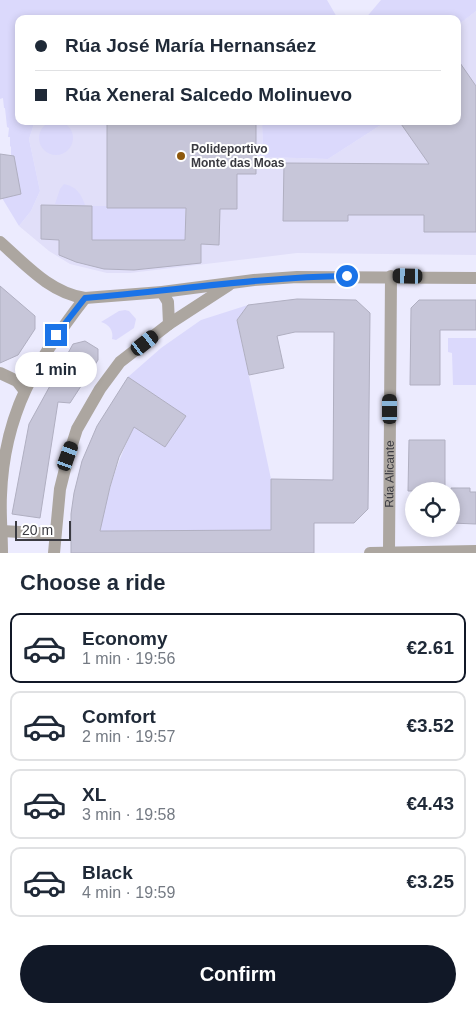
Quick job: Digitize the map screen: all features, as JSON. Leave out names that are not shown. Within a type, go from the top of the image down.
[{"type":"street","points":[[0,242],[51,286],[74,296],[85,298],[162,292],[297,276],[476,278]]},
{"type":"street","name":"Rúa Alicante","points":[[389,552],[391,276]]},
{"type":"street","points":[[54,553],[60,489],[77,429],[88,408],[120,362],[169,324],[232,284]]},
{"type":"street","points":[[162,292],[168,302],[169,324]]},
{"type":"street","points":[[2,553],[1,495],[9,435],[15,413],[24,390],[56,335],[85,298]]},
{"type":"street","points":[[0,373],[17,381],[24,390]]},
{"type":"street","points":[[2,531],[55,534]]},
{"type":"street","points":[[370,553],[476,550]]},
{"type":"shaded area","points":[[0,0],[327,0],[336,15],[15,15],[15,125],[34,125],[29,139],[40,191],[31,211],[19,226],[2,198],[11,156],[11,147],[3,98],[0,99]]},
{"type":"shaded area","points":[[381,0],[476,0],[476,11],[461,23],[461,15],[368,15]]},
{"type":"shaded area","points":[[476,11],[476,255],[297,253],[130,273],[107,273],[70,264],[49,251],[19,226],[31,211],[40,191],[29,139],[34,125],[262,125],[263,157],[328,159],[381,125],[461,125],[461,23]]},
{"type":"shaded area","points":[[46,125],[66,125],[72,132],[72,144],[62,154],[50,154],[40,144],[40,132]]},
{"type":"shaded area","points":[[262,125],[381,125],[328,159],[263,157]]},
{"type":"shaded area","points":[[64,184],[78,192],[85,205],[55,204],[60,189]]},
{"type":"shaded area","points":[[92,206],[107,206],[107,208],[185,208],[185,240],[92,240]]},
{"type":"shaded area","points":[[248,305],[237,320],[271,479],[271,530],[203,530],[203,553],[179,530],[101,531],[101,517],[103,517],[112,482],[119,460],[134,427],[186,416],[128,377],[161,348],[201,320]]},
{"type":"shaded area","points":[[119,311],[129,311],[136,319],[134,328],[116,340],[112,339],[110,328],[101,322]]},
{"type":"shaded area","points":[[448,338],[476,338],[476,385],[453,385],[452,353],[448,352]]},
{"type":"building","points":[[461,64],[476,86],[476,232],[424,232],[424,215],[348,215],[348,221],[283,221],[284,163],[429,164],[402,125],[461,125]]},
{"type":"building","name":"Polideportivo Monte das Moas","points":[[107,125],[256,125],[256,174],[237,174],[237,209],[220,209],[219,245],[201,244],[201,263],[134,270],[104,269],[76,262],[59,255],[59,240],[41,239],[41,205],[92,206],[92,240],[185,240],[186,208],[107,208]]},
{"type":"building","points":[[0,154],[14,156],[21,194],[0,199]]},
{"type":"building","points":[[0,286],[35,316],[35,329],[18,355],[0,363]]},
{"type":"building","points":[[297,299],[356,300],[370,313],[368,509],[354,523],[314,523],[314,553],[71,553],[71,514],[82,461],[97,426],[128,377],[186,416],[165,447],[134,427],[119,457],[100,531],[271,530],[271,479],[333,480],[334,332],[295,332],[277,336],[284,368],[249,375],[237,320],[248,305]]},
{"type":"building","points":[[419,300],[476,300],[476,330],[440,330],[440,385],[410,385],[411,308]]},
{"type":"building","points":[[85,341],[98,349],[98,360],[70,403],[58,402],[40,518],[12,514],[29,424],[73,344]]},
{"type":"building","points":[[409,440],[445,440],[445,482],[408,482]]},
{"type":"building","points":[[460,488],[470,488],[470,492],[476,492],[476,524],[460,523]]},
{"type":"place","name":"Polideportivo Monte das Moas","points":[[181,156]]},
{"type":"route","points":[[56,335],[85,298],[162,292],[297,276],[347,276]]}]
